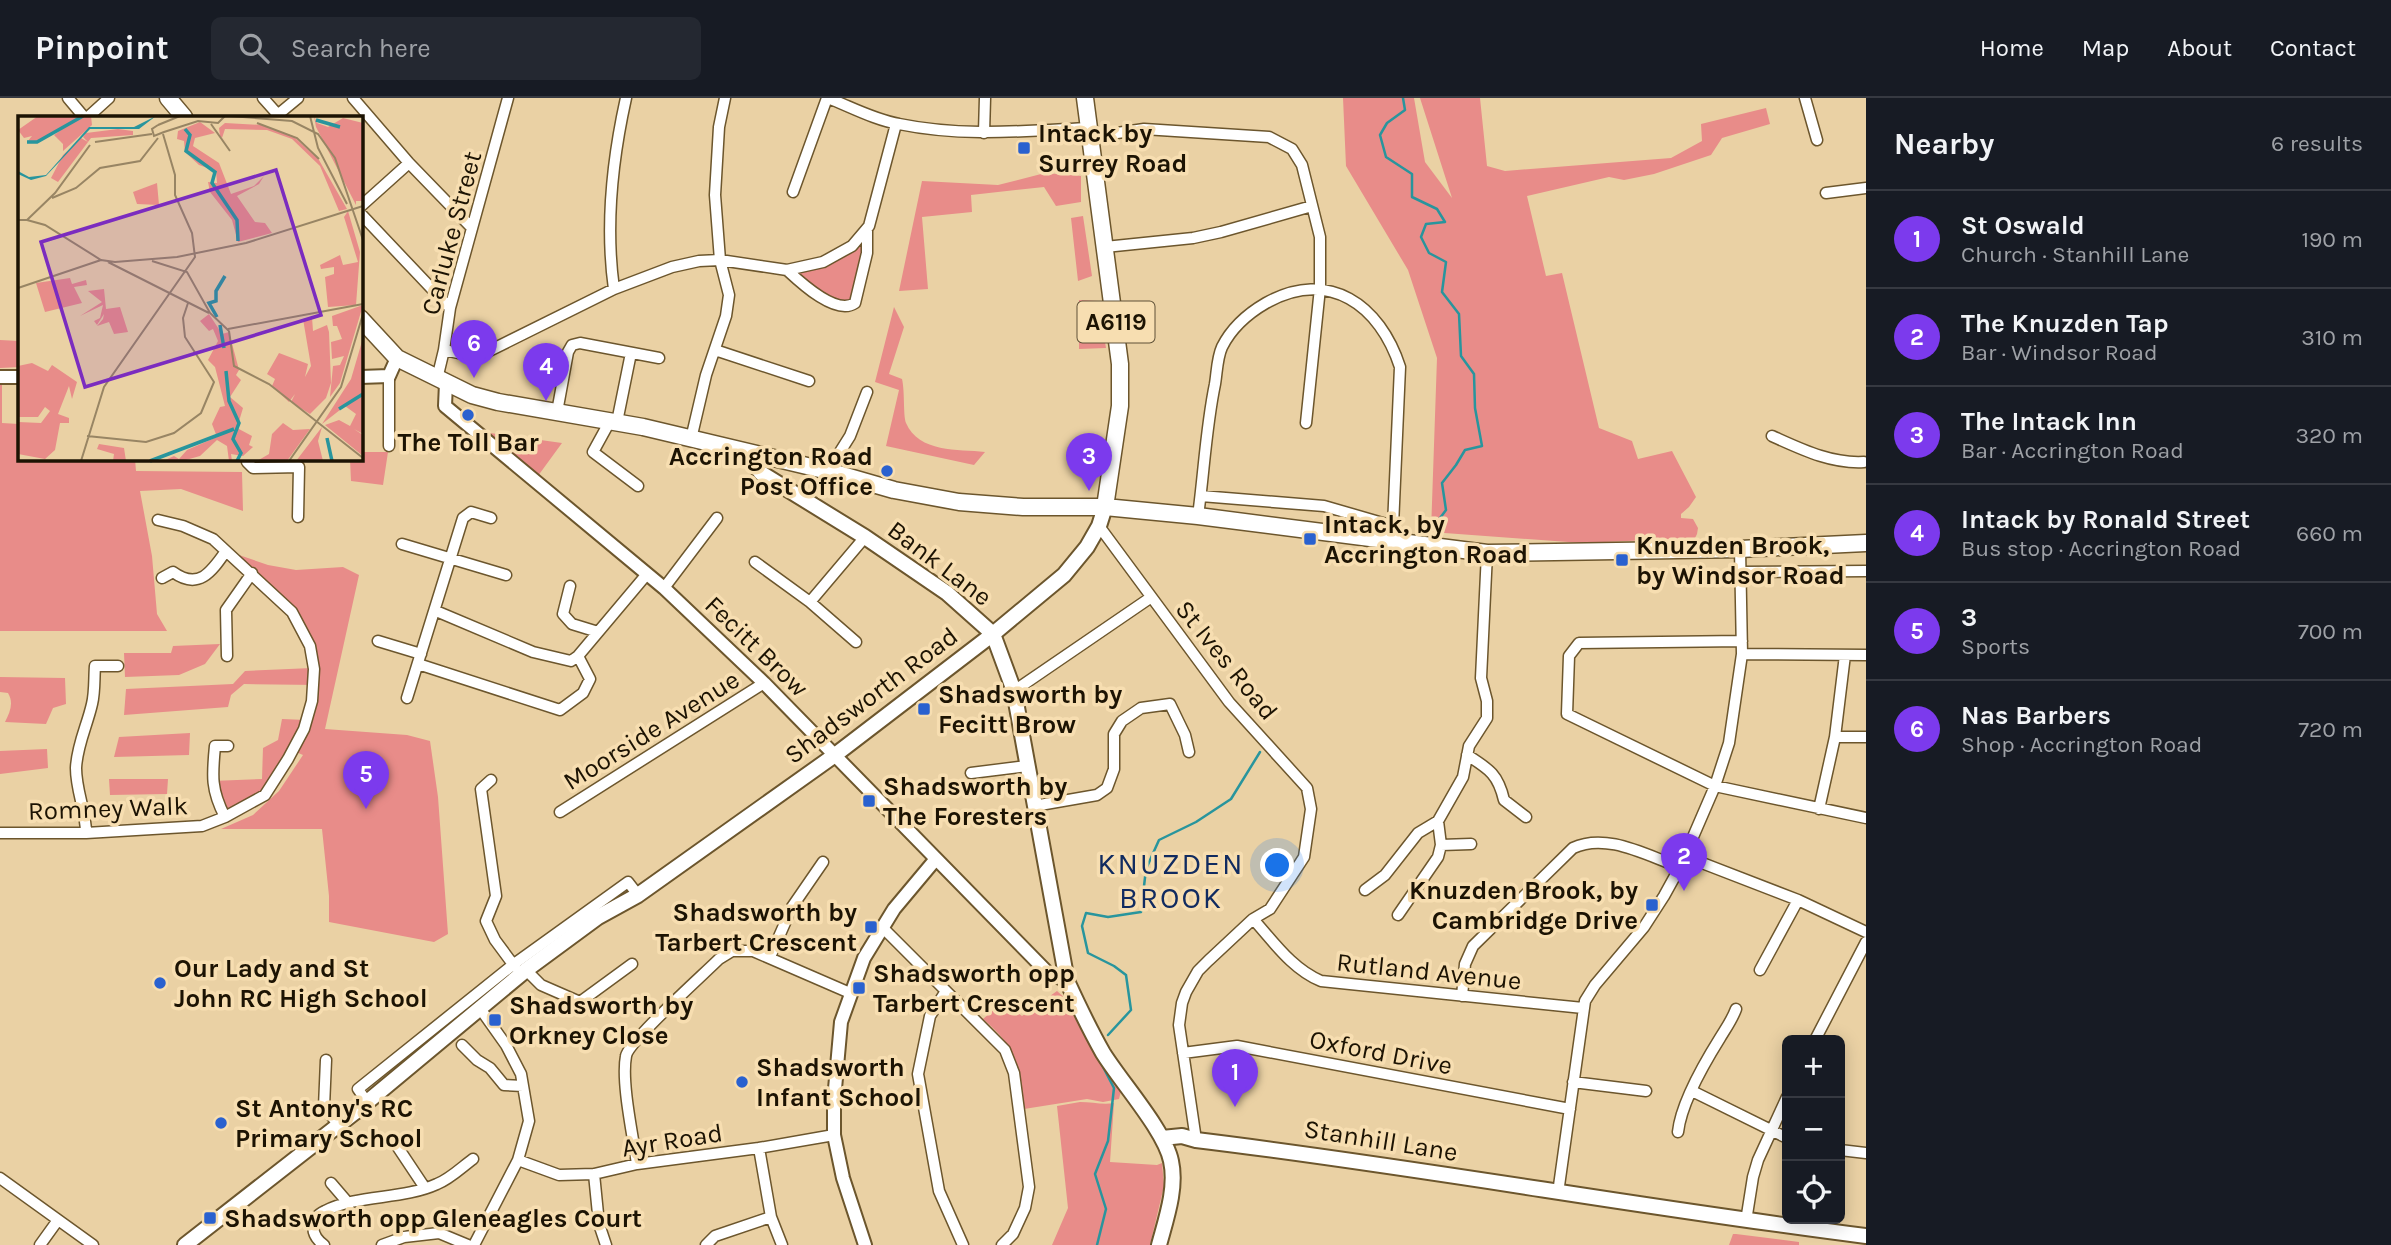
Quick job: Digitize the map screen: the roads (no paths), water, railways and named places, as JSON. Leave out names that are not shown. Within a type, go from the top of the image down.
[{"type":"main road","points":[[168,98],[183,116]]},
{"type":"main road","name":"A6119","points":[[1084,98],[1119,353],[1120,406],[1105,507]]},
{"type":"main road","points":[[362,320],[397,358],[472,395],[614,422],[828,471],[894,490],[959,502],[1023,507],[1105,507],[1198,516],[1487,553],[1740,549],[1866,542]]},
{"type":"main road","name":"Bank Lane","points":[[751,453],[750,460],[761,473],[865,537],[947,593],[993,634],[1014,691],[1067,981]]},
{"type":"main road","name":"Shadsworth Road","points":[[185,1245],[339,1125],[520,970],[597,917],[638,895],[835,755],[993,634],[1064,575],[1087,547],[1099,526],[1105,507]]},
{"type":"main road","points":[[1067,981],[1103,1053],[1162,1138],[1170,1154],[1173,1170],[1170,1200],[1158,1245]]},
{"type":"main road","name":"Stanhill Lane","points":[[1162,1138],[1182,1136],[1328,1156],[1746,1221],[1866,1236]]},
{"type":"main road","points":[[1170,1154],[1191,1146],[1196,1140]]},
{"type":"street","points":[[68,98],[85,116]]},
{"type":"street","points":[[87,116],[109,98]]},
{"type":"street","points":[[263,98],[277,116],[298,98]]},
{"type":"street","points":[[353,98],[409,163],[472,228]]},
{"type":"street","name":"Carluke Street","points":[[442,381],[450,308],[508,98]]},
{"type":"street","points":[[614,289],[610,210],[616,143],[626,98]]},
{"type":"street","points":[[691,439],[706,375],[726,316],[729,295],[720,260],[715,195],[719,127],[725,98]]},
{"type":"street","points":[[793,192],[827,98],[896,124],[948,132],[1089,133],[1144,129],[1269,137],[1292,149],[1302,165],[1320,237],[1320,288],[1306,424]]},
{"type":"street","points":[[984,134],[985,98]]},
{"type":"street","points":[[1806,101],[1817,140]]},
{"type":"street","points":[[787,270],[806,287],[839,307],[848,307],[855,303],[867,253],[867,229],[896,124]]},
{"type":"street","points":[[362,205],[409,163]]},
{"type":"street","points":[[1826,193],[1866,187]]},
{"type":"street","points":[[1105,247],[1193,238],[1312,206]]},
{"type":"street","points":[[362,215],[450,308]]},
{"type":"street","points":[[444,350],[477,357],[614,289],[672,267],[720,260],[787,270],[823,262],[852,246],[867,229]]},
{"type":"street","points":[[1198,516],[1211,403],[1221,350],[1235,327],[1252,311],[1282,294],[1320,288],[1352,299],[1372,316],[1383,328],[1393,346],[1400,367],[1394,526],[1397,542]]},
{"type":"street","points":[[557,412],[568,352],[572,345],[580,343],[659,358]]},
{"type":"street","points":[[715,350],[809,381]]},
{"type":"street","points":[[631,353],[614,422],[593,452],[638,486]]},
{"type":"street","points":[[389,446],[389,376],[397,358]]},
{"type":"street","points":[[362,376],[389,376]]},
{"type":"street","points":[[0,377],[18,377]]},
{"type":"street","name":"Fecitt Brow","points":[[442,381],[445,406],[664,588],[764,683],[1048,973],[1067,981]]},
{"type":"street","points":[[828,471],[850,436],[867,392]]},
{"type":"street","points":[[1772,436],[1822,456],[1842,461],[1864,462]]},
{"type":"street","points":[[247,460],[253,468],[299,467],[298,517]]},
{"type":"street","points":[[1201,496],[1324,506],[1394,526]]},
{"type":"street","points":[[407,698],[463,518],[471,512],[491,518]]},
{"type":"street","points":[[664,588],[717,518]]},
{"type":"street","name":"Romney Walk","points":[[0,833],[86,833],[202,826],[265,795],[293,749],[312,701],[314,669],[310,646],[292,612],[213,539],[183,526],[158,520]]},
{"type":"street","name":"St Ives Road","points":[[1099,526],[1229,702],[1307,788],[1311,808],[1304,858],[1270,909],[1253,919],[1208,961],[1190,982],[1182,1003],[1180,1040],[1196,1140]]},
{"type":"street","points":[[810,602],[865,537]]},
{"type":"street","points":[[402,544],[506,575]]},
{"type":"street","points":[[1558,1193],[1583,1008],[1595,985],[1644,927],[1664,897],[1715,786],[1729,743],[1742,654],[1740,549]]},
{"type":"street","points":[[162,578],[173,572],[181,578],[198,580],[210,574],[226,551]]},
{"type":"street","points":[[1364,890],[1385,876],[1418,833],[1438,821],[1463,777],[1469,746],[1487,718],[1487,701],[1481,678],[1487,553]]},
{"type":"street","points":[[755,562],[810,602],[856,642]]},
{"type":"street","points":[[1741,572],[1866,571]]},
{"type":"street","points":[[227,656],[226,610],[252,573]]},
{"type":"street","points":[[436,611],[533,652],[571,662],[647,574]]},
{"type":"street","points":[[570,586],[563,614],[572,624],[598,632]]},
{"type":"street","points":[[1014,691],[1150,598]]},
{"type":"street","points":[[378,641],[560,710],[583,693],[590,679],[578,656]]},
{"type":"street","points":[[1742,641],[1579,643],[1569,656],[1567,714],[1715,786],[1866,818]]},
{"type":"street","points":[[1742,654],[1866,655]]},
{"type":"street","points":[[1819,810],[1835,737],[1845,655]]},
{"type":"street","points":[[86,833],[86,818],[77,774],[80,740],[93,703],[95,666],[118,666]]},
{"type":"street","name":"Moorside Avenue","points":[[560,812],[764,683]]},
{"type":"street","points":[[1034,806],[1097,795],[1107,788],[1114,769],[1114,734],[1122,721],[1142,708],[1170,704],[1185,735],[1189,752]]},
{"type":"street","points":[[1835,737],[1866,737]]},
{"type":"street","points":[[225,817],[217,800],[212,775],[215,746],[229,746]]},
{"type":"street","points":[[1467,755],[1491,770],[1501,784],[1504,800],[1526,817]]},
{"type":"street","points":[[971,773],[1027,766]]},
{"type":"street","points":[[491,780],[481,789],[496,896],[486,921],[495,940],[520,970],[541,985],[580,1002],[632,964]]},
{"type":"street","points":[[1398,915],[1438,857],[1441,845],[1438,821]]},
{"type":"street","points":[[1462,996],[1465,964],[1473,946],[1573,848],[1584,843],[1602,841],[1680,867]]},
{"type":"street","points":[[1441,845],[1471,844]]},
{"type":"street","points":[[1684,856],[1798,900],[1866,932]]},
{"type":"street","points":[[865,1245],[843,1178],[834,1135],[834,1100],[841,1022],[864,958],[894,909],[935,860]]},
{"type":"street","points":[[770,957],[792,907],[823,862]]},
{"type":"street","points":[[1760,970],[1798,900]]},
{"type":"street","name":"Rutland Avenue","points":[[1253,919],[1290,960],[1321,981],[1583,1008]]},
{"type":"street","points":[[882,927],[1005,1050],[1014,1073],[1028,1187],[1025,1208],[1013,1234],[1002,1245]]},
{"type":"street","points":[[1818,1035],[1866,942]]},
{"type":"street","points":[[637,1164],[625,1078],[626,1055],[637,1038],[726,954],[745,950],[770,957],[850,993]]},
{"type":"street","name":"Shadsworth Road","points":[[367,1102],[358,1089],[520,970]]},
{"type":"street","points":[[946,990],[930,1016],[918,1074],[939,1191],[963,1245]]},
{"type":"street","points":[[474,1245],[518,1160],[529,1121],[521,1074],[506,1045],[480,1007]]},
{"type":"street","points":[[1678,1132],[1692,1091],[1734,1013],[1745,1020]]},
{"type":"street","points":[[462,1045],[490,1068],[504,1085],[523,1086]]},
{"type":"street","name":"Oxford Drive","points":[[1183,1053],[1237,1046],[1570,1110]]},
{"type":"street","points":[[326,1060],[324,1107],[339,1125]]},
{"type":"street","points":[[1573,1082],[1631,1086],[1646,1091]]},
{"type":"street","points":[[1692,1091],[1782,1136]]},
{"type":"street","points":[[1746,1221],[1753,1177],[1787,1098]]},
{"type":"street","name":"Ayr Road","points":[[518,1160],[559,1175],[594,1174],[637,1164],[834,1135]]},
{"type":"street","points":[[395,1143],[425,1188]]},
{"type":"street","points":[[759,1148],[771,1217],[782,1245]]},
{"type":"street","points":[[1845,1151],[1866,1153]]},
{"type":"street","points":[[324,1245],[312,1231],[316,1218],[325,1210],[439,1184],[473,1159]]},
{"type":"street","points":[[594,1174],[600,1224],[606,1245]]},
{"type":"street","points":[[0,1178],[93,1245]]},
{"type":"street","points":[[331,1183],[349,1204]]},
{"type":"street","points":[[706,1245],[715,1236],[771,1217]]},
{"type":"street","points":[[40,1245],[58,1220]]},
{"type":"street","points":[[382,1245],[404,1237],[439,1233],[468,1245]]},
{"type":"waterway","points":[[1403,98],[1405,110],[1387,123],[1380,135],[1386,157],[1412,174],[1412,197],[1437,209],[1445,222],[1426,224],[1421,237],[1429,253],[1446,262],[1442,292],[1459,314],[1461,356],[1474,374],[1475,408],[1482,446],[1465,450],[1442,483],[1446,510],[1437,522]]},
{"type":"waterway","name":"KNUZDEN BROOK","points":[[1108,1035],[1131,1010],[1126,975],[1088,953],[1082,926],[1086,913],[1108,917],[1141,912],[1146,869],[1159,840],[1196,822],[1231,799],[1260,752]]},
{"type":"waterway","name":"KNUZDEN BROOK","points":[[1097,1245],[1106,1209],[1095,1174],[1108,1141],[1114,1088],[1100,1061]]},
{"type":"place","name":"Intack by Surrey Road","points":[[1024,148]]},
{"type":"place","name":"Nas Barbers","points":[[474,378]]},
{"type":"place","name":"Intack by Ronald Street","points":[[546,401]]},
{"type":"place","name":"The Toll Bar","points":[[468,415]]},
{"type":"place","name":"Accrington Road Post Office","points":[[887,471]]},
{"type":"place","name":"The Intack Inn","points":[[1089,491]]},
{"type":"place","name":"Intack, by Accrington Road","points":[[1310,539]]},
{"type":"place","name":"Knuzden Brook, by Windsor Road","points":[[1622,560]]},
{"type":"place","name":"Shadsworth by Fecitt Brow","points":[[924,709]]},
{"type":"place","name":"Shadsworth by The Foresters","points":[[869,801]]},
{"type":"place","name":"3","points":[[366,809]]},
{"type":"place","name":"The Knuzden Tap","points":[[1684,891]]},
{"type":"place","name":"Knuzden Brook, by Cambridge Drive","points":[[1652,905]]},
{"type":"place","name":"Shadsworth by Tarbert Crescent","points":[[871,927]]},
{"type":"place","name":"Our Lady and St John RC High School","points":[[160,983]]},
{"type":"place","name":"Shadsworth opp Tarbert Crescent","points":[[859,988]]},
{"type":"place","name":"Shadsworth by Orkney Close","points":[[495,1020]]},
{"type":"place","name":"Shadsworth Infant School","points":[[742,1082]]},
{"type":"place","name":"St Oswald","points":[[1235,1107]]},
{"type":"place","name":"St Antony's RC Primary School","points":[[221,1123]]},
{"type":"place","name":"Shadsworth opp Gleneagles Court","points":[[210,1218]]},
{"type":"district","name":"KNUZDEN BROOK","points":[[1171,881]]}]
